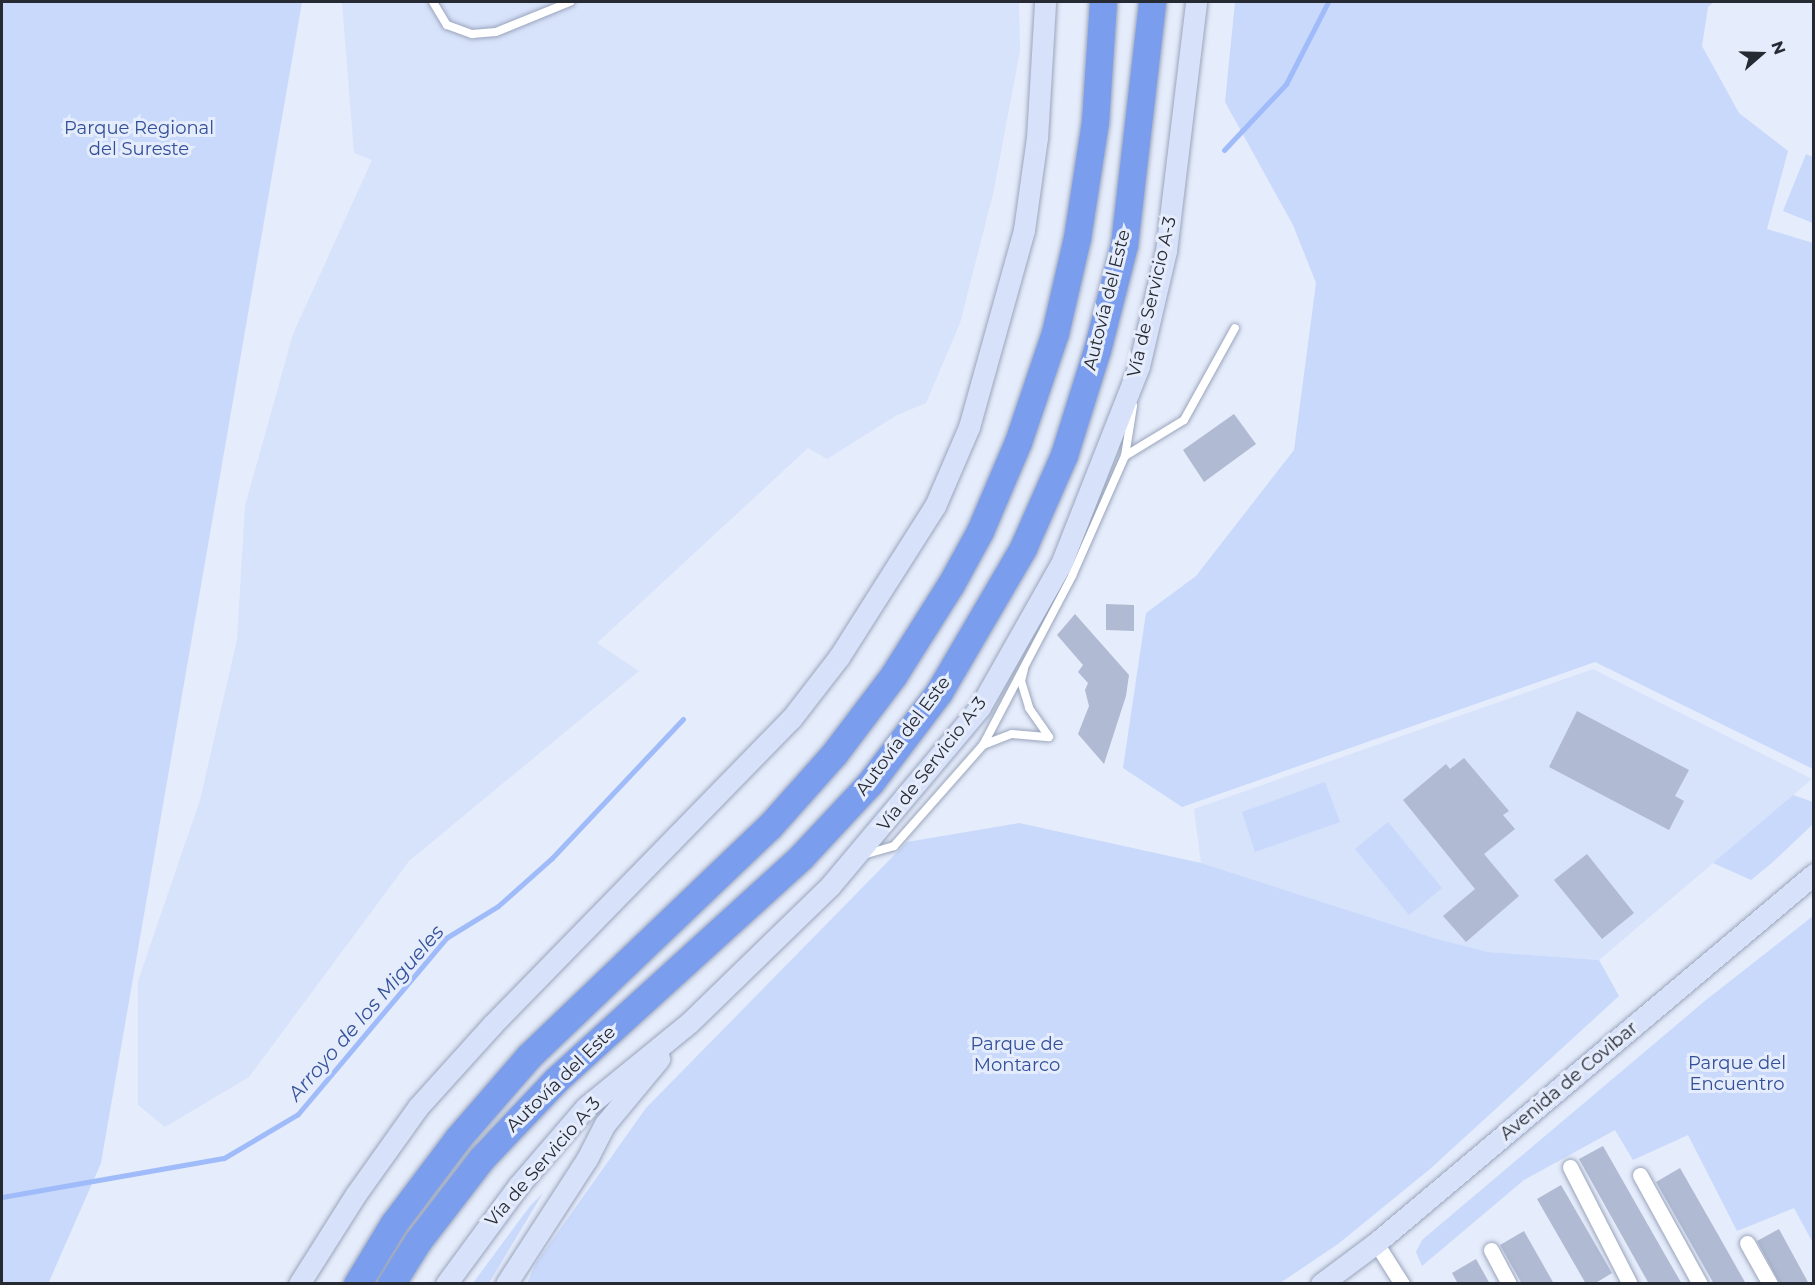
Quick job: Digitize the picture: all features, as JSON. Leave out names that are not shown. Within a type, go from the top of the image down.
[{"type":"highway","points":[[1089,2],[1095,122]]},
{"type":"highway","name":"Autovía del Este","points":[[357,1284],[394,1223],[458,1138],[522,1064],[769,827],[834,754],[893,676],[980,531],[1018,442],[1055,333],[1077,238],[1095,122],[1103,2]]},
{"type":"highway","name":"Autovía del Este","points":[[391,1284],[418,1241],[482,1158],[556,1080],[801,857],[870,783],[939,693],[1023,548],[1064,455],[1097,350],[1124,244],[1152,2]]},
{"type":"main road","points":[[303,1280],[418,1107],[493,1024],[791,719],[839,657],[935,506],[969,427],[1024,230],[1037,138],[1045,2]]},
{"type":"main road","name":"Vía de Servicio A-3","points":[[446,1284],[518,1186],[586,1107],[689,1023],[856,858],[980,707],[1061,564],[1139,366],[1166,251],[1196,2]]},
{"type":"main road","name":"Avenida de Covibar","points":[[1321,1284],[1376,1243],[1814,874]]},
{"type":"main road","points":[[506,1284],[587,1159],[605,1124],[689,1023]]},
{"type":"street","points":[[1570,1167],[1630,1284]]},
{"type":"street","points":[[1640,1175],[1700,1284]]},
{"type":"street","points":[[1376,1243],[1402,1284]]},
{"type":"street","points":[[1747,1243],[1770,1284]]},
{"type":"street","points":[[1491,1250],[1509,1284]]},
{"type":"lane","points":[[433,2],[447,25],[472,34],[495,32],[570,2]]},
{"type":"lane","points":[[1125,456],[1184,420],[1235,328]]},
{"type":"lane","points":[[856,858],[894,846],[983,745],[1072,576],[1125,456],[1139,366]]},
{"type":"lane","points":[[983,745],[1012,734],[1049,738],[1029,708],[1024,690],[1022,681],[1028,656]]},
{"type":"shaded area","points":[[342,2],[1019,2],[1020,51],[993,194],[960,323],[926,403],[897,415],[827,459],[808,448],[597,643],[639,671],[409,861],[249,1077],[165,1127],[138,1105],[138,981],[200,800],[237,640],[245,506],[293,334],[372,160],[354,153]]},
{"type":"shaded area","points":[[1593,669],[1812,779],[1599,960],[1488,952],[1437,939],[1201,863],[1194,809]]},
{"type":"green space","name":"Parque Regional del Sureste","points":[[2,2],[302,2],[101,1163],[48,1284],[2,1283]]},
{"type":"green space","points":[[1235,2],[1714,2],[1708,7],[1702,46],[1739,113],[1788,151],[1767,229],[1813,243],[1813,769],[1595,662],[1182,807],[1123,768],[1146,613],[1196,576],[1294,450],[1316,283],[1293,225],[1225,102]]},
{"type":"green space","points":[[1806,154],[1813,157],[1813,223],[1783,211]]},
{"type":"green space","points":[[1325,782],[1340,822],[1255,852],[1242,812]]},
{"type":"green space","points":[[1793,795],[1813,802],[1813,824],[1773,862],[1751,880],[1713,863]]},
{"type":"green space","points":[[1388,822],[1442,888],[1409,915],[1355,849]]},
{"type":"green space","name":"Parque de Montarco","points":[[1019,823],[1201,863],[1437,939],[1488,952],[1599,960],[1619,996],[1430,1169],[1338,1244],[1280,1283],[527,1283],[536,1263],[646,1108],[907,842]]},
{"type":"green space","name":"Parque del Encuentro","points":[[1813,916],[1813,1243],[1794,1208],[1737,1231],[1688,1135],[1633,1160],[1615,1130],[1524,1180],[1422,1266],[1416,1252],[1422,1240],[1706,1000]]},
{"type":"green space","points":[[543,1193],[489,1283],[473,1283],[530,1206]]},
{"type":"building","points":[[1234,414],[1256,444],[1204,482],[1183,450]]},
{"type":"building","points":[[1106,604],[1134,605],[1134,631],[1106,630]]},
{"type":"building","points":[[1075,614],[1129,675],[1126,696],[1104,764],[1078,734],[1089,706],[1085,690],[1088,683],[1078,672],[1083,665],[1057,635]]},
{"type":"building","points":[[1577,711],[1689,770],[1675,796],[1684,801],[1669,830],[1549,767]]},
{"type":"building","points":[[1464,758],[1509,811],[1503,815],[1515,829],[1484,854],[1519,896],[1466,942],[1443,916],[1475,889],[1403,800],[1446,764],[1450,769]]},
{"type":"building","points":[[1587,854],[1634,913],[1602,939],[1554,880]]},
{"type":"building","points":[[1603,1146],[1682,1284],[1649,1284],[1579,1159]]},
{"type":"building","points":[[1680,1168],[1746,1284],[1714,1284],[1656,1182]]},
{"type":"building","points":[[1561,1185],[1612,1273],[1594,1284],[1586,1284],[1537,1199]]},
{"type":"building","points":[[1779,1229],[1809,1284],[1780,1284],[1757,1241]]},
{"type":"building","points":[[1524,1231],[1554,1284],[1522,1284],[1500,1245]]},
{"type":"building","points":[[1476,1259],[1490,1284],[1458,1284],[1452,1273]]},
{"type":"waterway","points":[[1224,150],[1286,84],[1328,2]]},
{"type":"waterway","name":"Arroyo de los Migueles","points":[[2,1197],[224,1158],[298,1114],[446,938],[498,906],[552,858],[683,719]]}]
